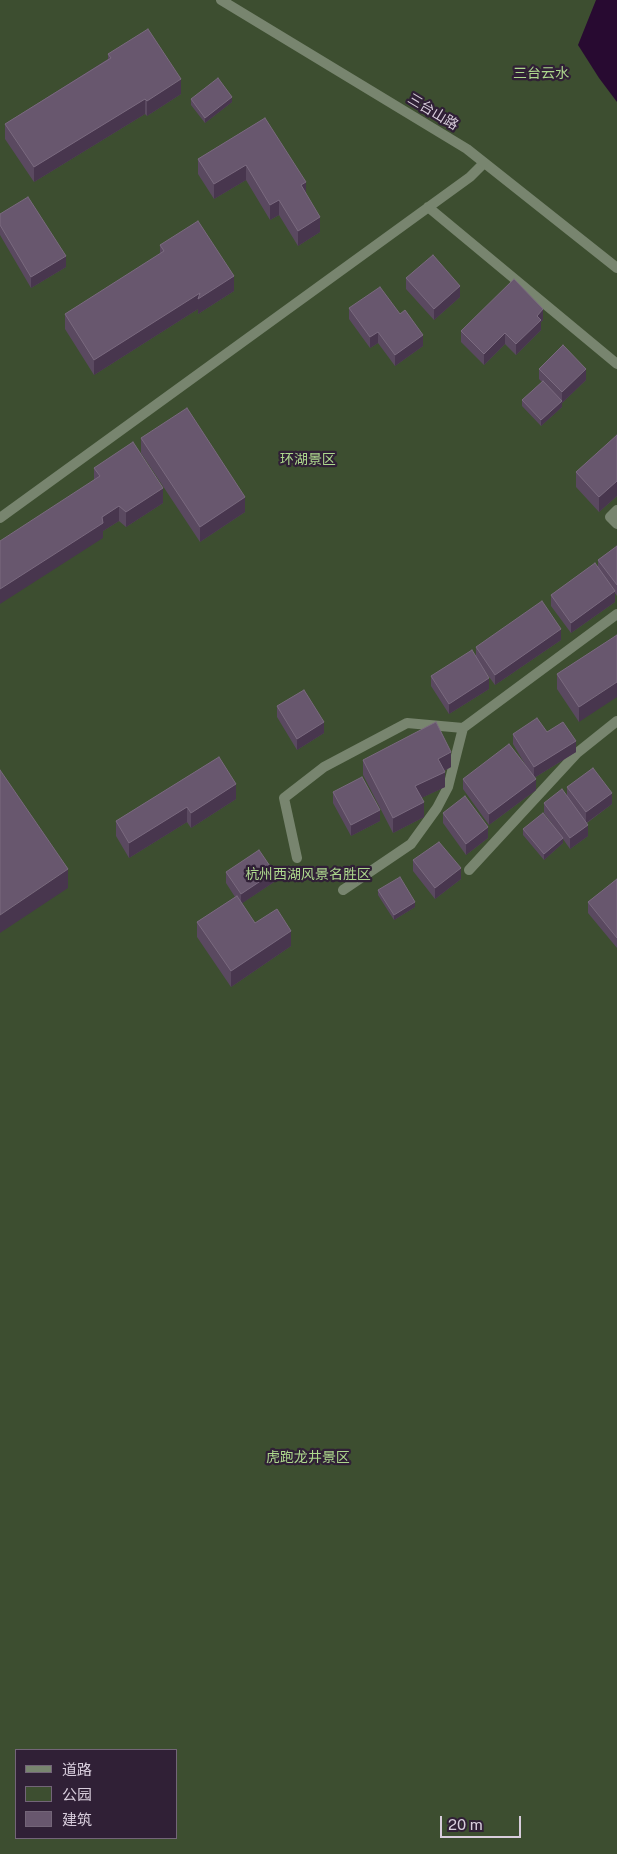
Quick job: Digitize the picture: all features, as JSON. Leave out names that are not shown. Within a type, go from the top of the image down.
[{"type":"street","name":"三台山路","points":[[221,0],[467,149],[617,268]]},
{"type":"street","points":[[0,518],[470,177],[484,162]]},
{"type":"street","points":[[428,207],[617,364]]},
{"type":"street","points":[[617,510],[610,517],[617,524]]},
{"type":"street","points":[[342,890],[412,844],[437,808],[448,787],[464,728],[617,614]]},
{"type":"street","points":[[469,870],[577,753],[617,721]]},
{"type":"street","points":[[297,858],[284,798],[324,767],[407,724],[464,728]]},
{"type":"green space","name":"杭州西湖风景名胜区","points":[[0,0],[617,0],[617,1854],[0,1854]]},
{"type":"shaded area","points":[[596,0],[617,0],[617,102],[578,45]]},
{"type":"building","points":[[148,29],[181,79],[34,167],[5,124],[111,58],[108,54]]},
{"type":"building","points":[[218,78],[232,97],[205,118],[191,99]]},
{"type":"building","points":[[265,118],[306,182],[301,185],[320,217],[298,231],[279,200],[270,205],[246,165],[214,184],[198,159]]},
{"type":"building","points":[[28,197],[66,256],[31,277],[0,225],[0,214]]},
{"type":"building","points":[[198,221],[234,276],[198,299],[200,293],[94,360],[65,314],[164,251],[160,245]]},
{"type":"building","points":[[433,255],[460,286],[434,309],[406,278]]},
{"type":"building","points":[[514,279],[543,309],[537,316],[541,320],[516,344],[505,333],[484,354],[461,331]]},
{"type":"building","points":[[380,287],[400,314],[405,310],[423,335],[395,355],[378,332],[370,337],[349,308]]},
{"type":"building","points":[[563,345],[586,369],[562,392],[539,369]]},
{"type":"building","points":[[543,381],[562,401],[541,420],[522,400]]},
{"type":"building","points":[[187,408],[245,497],[200,527],[141,438]]},
{"type":"building","points":[[617,435],[617,481],[599,497],[576,472]]},
{"type":"building","points":[[133,442],[163,488],[126,512],[119,506],[102,517],[103,523],[0,589],[0,541],[100,476],[94,468]]},
{"type":"building","points":[[617,546],[617,585],[598,560]]},
{"type":"building","points":[[595,563],[615,591],[571,623],[551,595]]},
{"type":"building","points":[[542,601],[561,629],[495,675],[476,647]]},
{"type":"building","points":[[617,635],[617,682],[579,707],[557,674]]},
{"type":"building","points":[[472,650],[489,678],[449,704],[431,676]]},
{"type":"building","points":[[304,690],[324,722],[297,739],[277,706]]},
{"type":"building","points":[[537,718],[547,732],[563,722],[576,741],[534,767],[513,734]]},
{"type":"building","points":[[436,722],[451,752],[438,759],[445,772],[415,786],[424,802],[393,818],[363,760]]},
{"type":"building","points":[[509,744],[536,779],[489,814],[463,779]]},
{"type":"building","points":[[219,757],[236,784],[191,813],[187,807],[129,843],[116,821]]},
{"type":"building","points":[[593,768],[612,793],[586,812],[567,787]]},
{"type":"building","points":[[0,770],[68,869],[0,915]]},
{"type":"building","points":[[362,777],[380,810],[351,825],[333,792]]},
{"type":"building","points":[[562,789],[588,825],[570,838],[544,803]]},
{"type":"building","points":[[465,796],[488,827],[466,844],[443,813]]},
{"type":"building","points":[[543,813],[563,838],[544,854],[523,829]]},
{"type":"building","points":[[439,842],[461,868],[435,888],[413,860]]},
{"type":"building","points":[[259,850],[274,872],[241,894],[226,872]]},
{"type":"building","points":[[400,877],[415,902],[394,915],[378,890]]},
{"type":"building","points":[[617,879],[617,938],[588,902]]},
{"type":"building","points":[[237,896],[255,923],[277,909],[291,931],[231,971],[197,922]]},
{"type":"park label","name":"三台云水","points":[[541,74]]},
{"type":"park label","name":"环湖景区","points":[[308,460]]},
{"type":"park label","name":"虎跑龙井景区","points":[[308,1458]]}]
